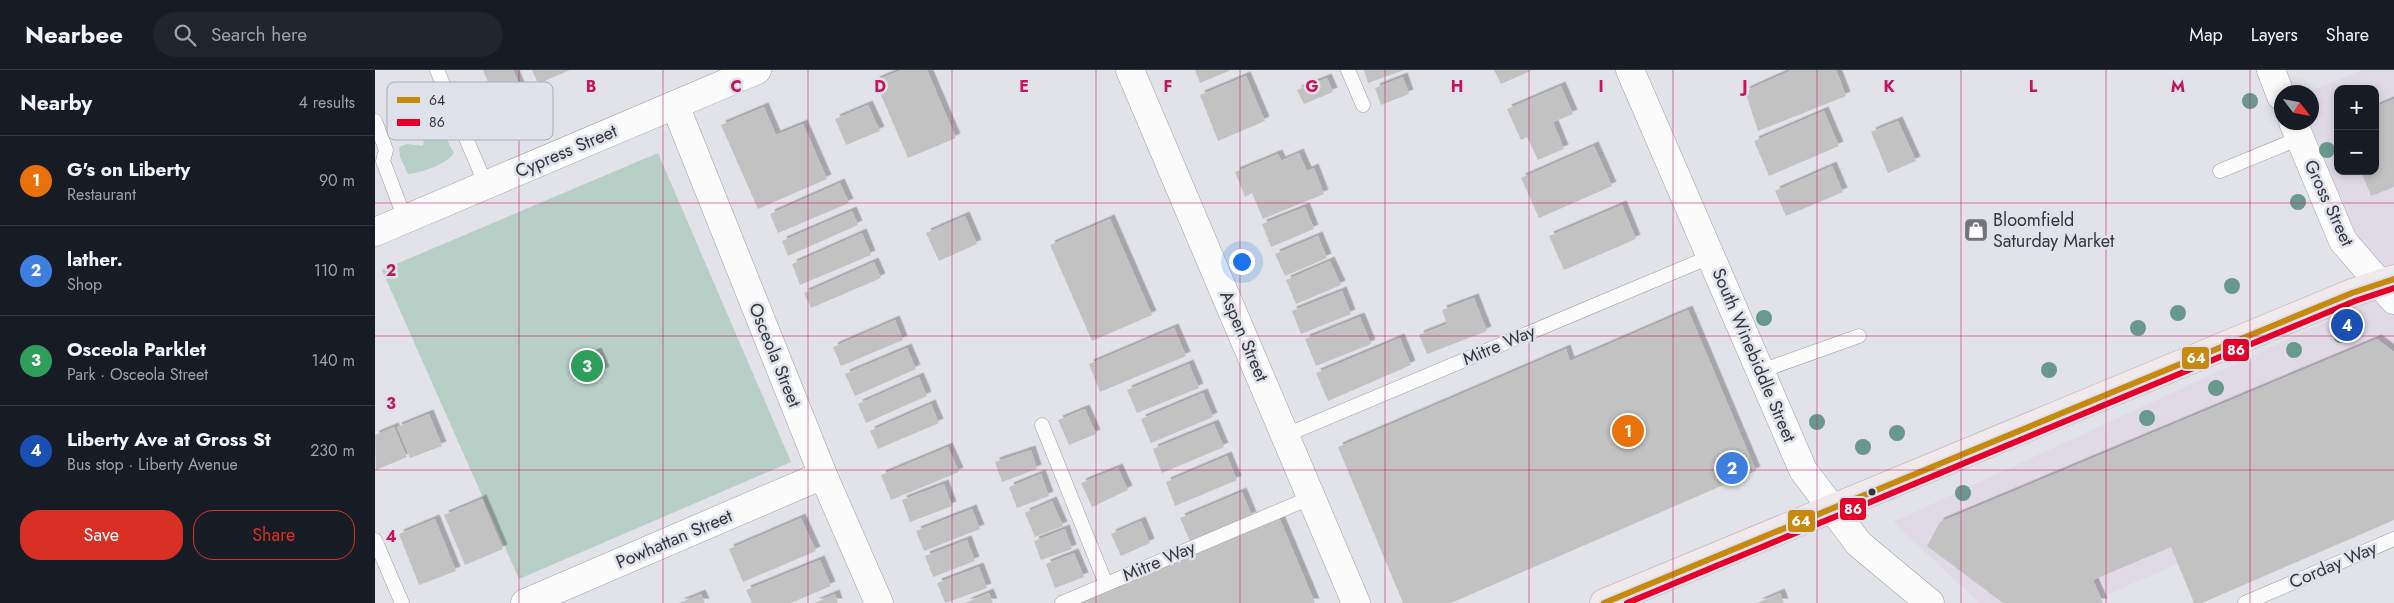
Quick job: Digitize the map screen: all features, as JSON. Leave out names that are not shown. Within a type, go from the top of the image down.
[{"type":"main road","points":[[1604,603],[1833,510],[2352,293],[2390,288]]},
{"type":"street","name":"Cypress Street","points":[[375,232],[757,70]]},
{"type":"street","name":"Aspen Street","points":[[1130,70],[1356,603]]},
{"type":"street","name":"South Winebiddle Street","points":[[1630,70],[1803,470],[1859,544],[1930,603]]},
{"type":"street","name":"Osceola Street","points":[[675,105],[823,475],[879,603]]},
{"type":"street","name":"Gross Street","points":[[2296,130],[2343,241],[2390,288]]},
{"type":"street","name":"Powhattan Street","points":[[525,603],[823,475]]},
{"type":"lane","points":[[437,70],[442,82]]},
{"type":"lane","points":[[1347,70],[1363,105]]},
{"type":"lane","points":[[375,121],[386,150],[383,161],[405,219]]},
{"type":"lane","points":[[2220,171],[2296,130]]},
{"type":"lane","points":[[467,140],[487,185]]},
{"type":"lane","name":"Mitre Way","points":[[1285,434],[1712,256]]},
{"type":"lane","points":[[1761,370],[1859,336]]},
{"type":"lane","points":[[1042,426],[1106,584]]},
{"type":"lane","name":"Mitre Way","points":[[1062,603],[1312,497]]},
{"type":"lane","name":"Corday Way","points":[[2245,603],[2394,539]]},
{"type":"lane","points":[[375,540],[402,603]]},
{"type":"shaded area","points":[[2363,70],[2394,70],[2394,469],[2088,603],[1979,603],[1893,522],[2379,297],[2300,130],[2319,130],[2319,87]]},
{"type":"green space","points":[[424,140],[447,140],[454,153],[446,161],[433,167],[408,174],[400,157],[399,147],[407,144],[423,146]]},
{"type":"green space","points":[[658,153],[791,462],[519,579],[382,270]]},
{"type":"building","points":[[483,70],[513,70],[518,82],[488,82]]},
{"type":"building","points":[[532,70],[570,70],[543,82],[537,82]]},
{"type":"building","points":[[901,70],[927,70],[956,138],[908,158],[875,81]]},
{"type":"building","points":[[1195,70],[1231,70],[1200,83]]},
{"type":"building","points":[[1364,70],[1404,70],[1368,83]]},
{"type":"building","points":[[1494,70],[1533,70],[1501,84]]},
{"type":"building","points":[[1792,70],[1836,70],[1846,96],[1758,131],[1745,91]]},
{"type":"building","points":[[1246,76],[1265,121],[1218,141],[1200,95]]},
{"type":"building","points":[[1403,77],[1409,94],[1381,105],[1375,88]]},
{"type":"building","points":[[1327,78],[1333,92],[1304,104],[1297,90]]},
{"type":"building","points":[[1561,86],[1573,114],[1553,122],[1564,149],[1538,160],[1527,137],[1521,140],[1507,109]]},
{"type":"building","points":[[2394,99],[2394,187],[2371,196],[2363,175],[2379,175],[2379,105]]},
{"type":"building","points":[[868,105],[880,131],[846,145],[835,119]]},
{"type":"building","points":[[764,107],[776,135],[803,124],[827,179],[758,209],[721,125]]},
{"type":"building","points":[[1824,111],[1839,146],[1769,176],[1754,141]]},
{"type":"building","points":[[1898,121],[1916,161],[1888,173],[1871,132]]},
{"type":"building","points":[[1594,146],[1612,186],[1539,218],[1521,178]]},
{"type":"building","points":[[1299,153],[1307,171],[1314,168],[1324,194],[1263,219],[1252,193],[1245,197],[1235,172],[1278,154],[1281,161]]},
{"type":"building","points":[[1832,166],[1843,192],[1786,216],[1775,191]]},
{"type":"building","points":[[840,183],[849,203],[778,233],[770,214]]},
{"type":"building","points":[[1622,205],[1636,239],[1564,270],[1549,236]]},
{"type":"building","points":[[1305,207],[1314,229],[1271,247],[1262,224]]},
{"type":"building","points":[[852,211],[858,225],[788,256],[782,241]]},
{"type":"building","points":[[965,216],[977,244],[939,261],[926,233]]},
{"type":"building","points":[[1110,219],[1152,315],[1092,341],[1050,245]]},
{"type":"building","points":[[862,233],[871,255],[800,285],[792,264]]},
{"type":"building","points":[[1318,236],[1327,258],[1285,276],[1275,254]]},
{"type":"building","points":[[1330,261],[1341,285],[1296,304],[1286,280]]},
{"type":"building","points":[[874,262],[881,278],[811,308],[804,293]]},
{"type":"building","points":[[1342,291],[1351,314],[1301,334],[1292,311]]},
{"type":"building","points":[[1474,298],[1487,331],[1427,354],[1419,335],[1447,324],[1442,310]]},
{"type":"building","points":[[1688,310],[1756,471],[1451,603],[1403,603],[1338,447],[1566,349],[1570,361]]},
{"type":"building","points":[[1360,317],[1371,344],[1316,366],[1305,339]]},
{"type":"building","points":[[895,320],[903,340],[841,366],[833,347]]},
{"type":"building","points":[[1174,328],[1186,356],[1100,392],[1089,364]]},
{"type":"building","points":[[1400,338],[1411,365],[1328,401],[1316,373]]},
{"type":"building","points":[[2377,339],[2394,352],[2394,520],[2202,603],[2194,603],[2171,547],[2093,580],[2103,603],[2003,603],[1927,546],[1940,522]]},
{"type":"building","points":[[907,348],[916,369],[855,396],[845,374]]},
{"type":"building","points":[[597,352],[605,371],[581,382],[573,362]]},
{"type":"building","points":[[1189,364],[1199,388],[1137,413],[1127,390]]},
{"type":"building","points":[[919,377],[927,396],[866,423],[858,404]]},
{"type":"building","points":[[1203,393],[1213,417],[1151,443],[1141,419]]},
{"type":"building","points":[[931,404],[939,423],[878,449],[870,431]]},
{"type":"building","points":[[1085,409],[1096,434],[1069,445],[1058,420]]},
{"type":"building","points":[[429,414],[442,446],[410,458],[397,427]]},
{"type":"building","points":[[1214,424],[1224,447],[1162,473],[1153,449]]},
{"type":"building","points":[[394,427],[407,457],[376,470],[375,435]]},
{"type":"building","points":[[948,447],[959,472],[891,500],[881,475]]},
{"type":"building","points":[[1031,450],[1037,469],[1002,482],[995,462]]},
{"type":"building","points":[[1227,456],[1237,480],[1175,506],[1166,482]]},
{"type":"building","points":[[1118,468],[1128,490],[1092,507],[1081,483]]},
{"type":"building","points":[[1041,474],[1049,496],[1017,508],[1009,487]]},
{"type":"building","points":[[944,484],[952,506],[910,522],[902,500]]},
{"type":"building","points":[[1242,492],[1252,516],[1190,541],[1180,518]]},
{"type":"building","points":[[482,499],[503,549],[465,565],[444,515]]},
{"type":"building","points":[[1052,501],[1063,526],[1035,537],[1025,513]]},
{"type":"building","points":[[972,509],[980,529],[924,551],[916,531]]},
{"type":"building","points":[[1279,517],[1315,603],[1075,603]]},
{"type":"building","points":[[801,518],[816,551],[743,582],[729,549]]},
{"type":"building","points":[[435,519],[456,571],[419,585],[399,534]]},
{"type":"building","points":[[1141,521],[1150,543],[1121,556],[1111,534]]},
{"type":"building","points":[[1065,529],[1072,549],[1041,560],[1034,541]]},
{"type":"building","points":[[967,540],[975,561],[933,577],[925,556]]},
{"type":"building","points":[[1074,553],[1084,577],[1055,588],[1046,564]]},
{"type":"building","points":[[820,560],[831,586],[791,603],[752,603],[746,590]]},
{"type":"building","points":[[979,567],[987,588],[945,603],[937,583]]},
{"type":"building","points":[[989,593],[993,603],[965,603]]},
{"type":"building","points":[[1780,593],[1784,603],[1757,603]]},
{"type":"building","points":[[701,594],[705,603],[679,603]]},
{"type":"building","points":[[835,594],[838,603],[814,603]]},
{"type":"transit line","name":"64","points":[[1604,603],[2352,293],[2394,279]]},
{"type":"transit line","name":"86","points":[[1627,603],[2355,301],[2394,288]]},
{"type":"place","name":"Bloomfield Saturday Market","points":[[1976,230]]},
{"type":"place","name":"Liberty Ave at Gross St","points":[[2347,325]]},
{"type":"place","name":"Osceola Parklet","points":[[587,366]]},
{"type":"place","name":"G's on Liberty","points":[[1628,431]]},
{"type":"place","name":"lather.","points":[[1732,468]]}]
